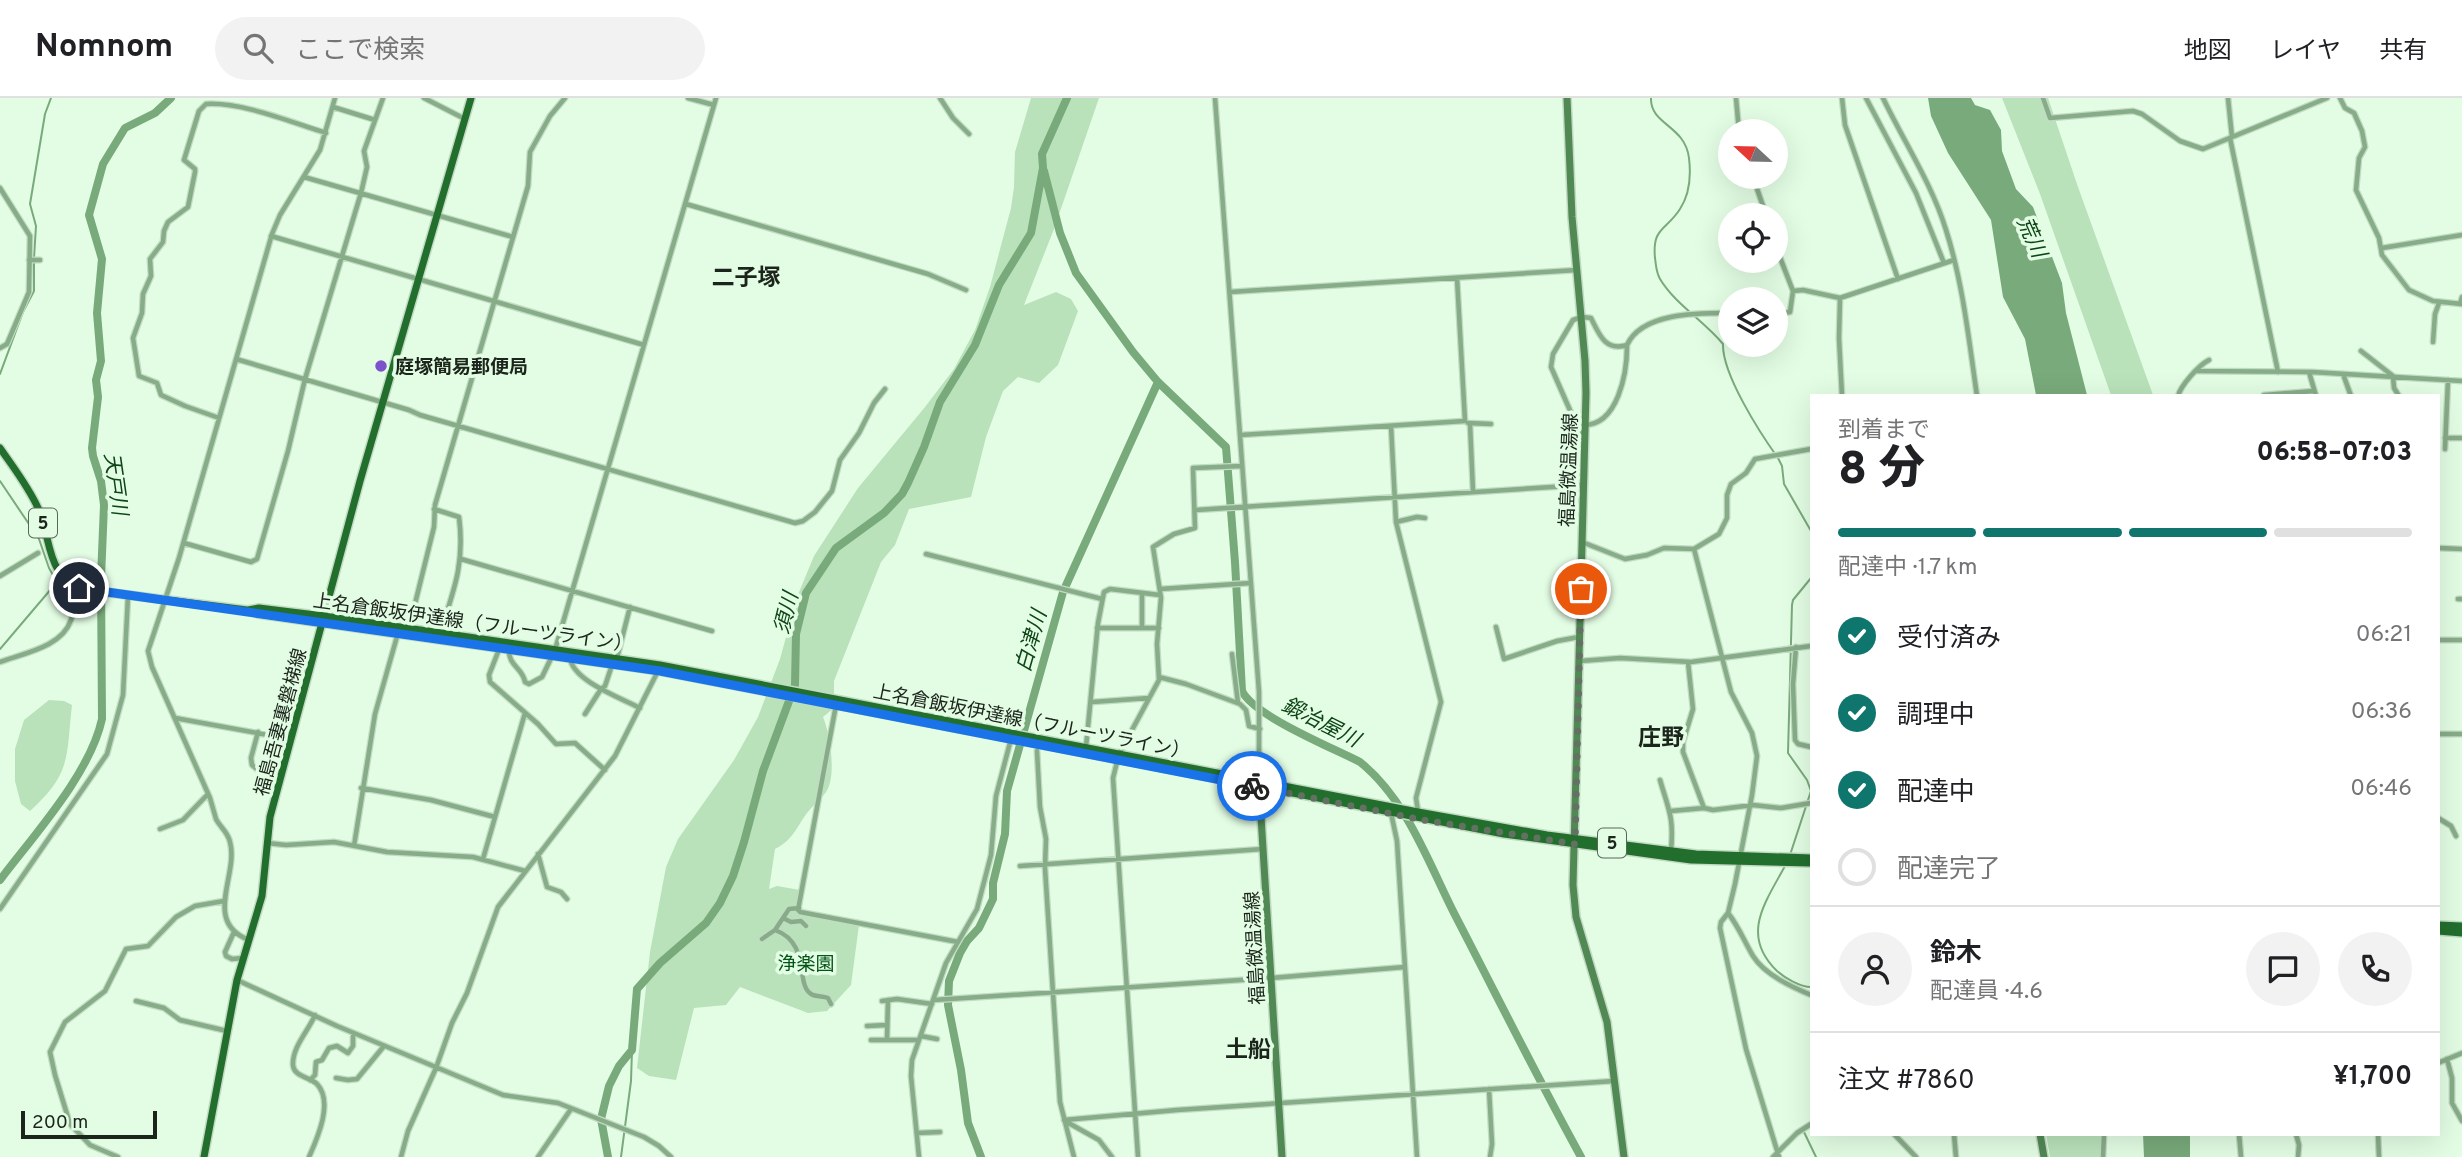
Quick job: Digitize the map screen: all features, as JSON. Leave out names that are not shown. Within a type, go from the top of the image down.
[{"type":"main road","name":"福島吾妻裏磐梯線","points":[[204,1157],[237,980],[262,896],[270,817],[383,402],[471,98]]},
{"type":"main road","name":"福島微温湯線","points":[[1567,98],[1585,360],[1586,426],[1573,885],[1576,918],[1604,1007],[1624,1157]]},
{"type":"main road","name":"5","points":[[0,448],[37,506],[57,569],[64,578],[88,590],[125,595]]},
{"type":"main road","name":"上名倉飯坂伊達線（フルーツライン）","points":[[125,595],[247,611],[259,608],[398,633],[500,648],[554,652],[570,658],[615,661]]},
{"type":"main road","name":"上名倉飯坂伊達線（フルーツライン）","points":[[324,619],[409,628],[659,668],[1013,737],[1037,745],[1118,757],[1417,815],[1691,860],[1810,858]]},
{"type":"main road","name":"上名倉飯坂伊達線（フルーツライン）","points":[[809,697],[836,705],[1013,737]]},
{"type":"main road","name":"上名倉飯坂伊達線（フルーツライン）","points":[[1037,745],[1086,748],[1118,757]]},
{"type":"main road","name":"福島微温湯線","points":[[1259,783],[1282,1157]]},
{"type":"main road","name":"上名倉飯坂伊達線（フルーツライン）","points":[[1575,841],[1739,859],[1810,863]]},
{"type":"main road","points":[[2440,925],[2462,926]]},
{"type":"main road","points":[[2440,931],[2462,933]]},
{"type":"main road","points":[[2040,1136],[2044,1157]]},
{"type":"street","points":[[249,940],[234,932],[224,908],[231,843],[226,829],[217,820],[148,655],[184,543],[271,236],[280,215],[317,156],[335,98]]},
{"type":"street","points":[[184,543],[256,561],[288,451],[305,379],[361,194],[367,167],[364,151],[383,98]]},
{"type":"street","points":[[424,98],[465,119]]},
{"type":"street","points":[[409,628],[434,527],[434,509],[528,186],[528,157],[547,121],[565,98]]},
{"type":"street","points":[[688,98],[714,106]]},
{"type":"street","points":[[509,649],[511,662],[523,674],[528,684],[542,677],[554,652],[573,591],[716,98]]},
{"type":"street","points":[[940,98],[953,118],[969,134]]},
{"type":"street","points":[[1215,98],[1251,583],[1260,729],[1259,783]]},
{"type":"street","points":[[1736,98],[1738,119]]},
{"type":"street","points":[[1842,98],[1845,125],[1898,279]]},
{"type":"street","points":[[1866,98],[1916,193],[1944,263]]},
{"type":"street","points":[[1884,98],[1931,191],[1947,231],[1968,330],[1977,394]]},
{"type":"street","points":[[2043,98],[2050,118],[2133,111],[2192,147],[2203,149],[2327,98]]},
{"type":"street","points":[[2228,98],[2231,138],[2278,372]]},
{"type":"street","points":[[2340,98],[2345,108],[2354,113],[2362,131],[2365,147],[2359,158],[2356,190],[2366,206],[2369,220],[2382,248],[2382,255],[2409,290],[2439,303],[2461,304],[2462,297]]},
{"type":"street","points":[[219,418],[185,407],[161,395],[157,383],[139,376],[134,345],[135,329],[142,313],[143,292],[151,276],[150,259],[163,242],[168,222],[188,208],[195,169],[184,160],[199,111],[206,104],[216,104],[250,110],[326,132]]},
{"type":"street","points":[[333,107],[375,120]]},
{"type":"street","points":[[304,177],[513,237]]},
{"type":"street","points":[[0,188],[29,233],[34,260],[29,293],[7,343],[0,348]]},
{"type":"street","points":[[685,204],[936,276],[966,290]]},
{"type":"street","points":[[2382,248],[2462,235]]},
{"type":"street","points":[[271,236],[644,345]]},
{"type":"street","points":[[1793,291],[1840,298],[1954,260]]},
{"type":"street","points":[[1230,292],[1577,270]]},
{"type":"street","points":[[1785,273],[1793,291],[1788,312]]},
{"type":"street","points":[[1457,278],[1474,491]]},
{"type":"street","points":[[1840,298],[1842,394]]},
{"type":"street","points":[[2433,342],[2435,314],[2439,303]]},
{"type":"street","points":[[1576,421],[1586,426],[1605,415],[1615,401],[1625,373],[1627,345],[1637,329],[1660,320],[1697,313],[1718,313]]},
{"type":"street","points":[[1585,443],[1551,362],[1573,320],[1582,317],[1591,318],[1600,338],[1611,346],[1627,345]]},
{"type":"street","points":[[2361,351],[2393,376],[2398,394]]},
{"type":"street","points":[[236,359],[458,426],[798,523],[815,512],[832,491],[840,460],[885,388]]},
{"type":"street","points":[[2179,394],[2181,386],[2208,360]]},
{"type":"street","points":[[2197,371],[2343,373],[2462,381]]},
{"type":"street","points":[[2290,394],[2315,393],[2309,372]]},
{"type":"street","points":[[2343,373],[2350,394]]},
{"type":"street","points":[[2445,449],[2448,380]]},
{"type":"street","points":[[2440,409],[2446,406]]},
{"type":"street","points":[[1240,435],[1391,426],[1491,424]]},
{"type":"street","points":[[1391,426],[1396,522],[1441,702],[1416,799],[1417,815]]},
{"type":"street","points":[[2445,438],[2462,438]]},
{"type":"street","points":[[1582,542],[1625,559],[1647,555],[1664,548],[1694,549],[1719,534],[1727,518],[1727,495],[1731,484],[1746,473],[1755,459],[1810,449]]},
{"type":"street","points":[[1138,1157],[1113,784],[1118,757],[1159,677],[1160,592],[1153,547],[1174,534],[1195,528],[1193,468],[1242,466]]},
{"type":"street","points":[[1196,510],[1584,485]]},
{"type":"street","points":[[434,509],[458,517],[461,559],[440,633]]},
{"type":"street","points":[[1396,522],[1425,517]]},
{"type":"street","points":[[2440,548],[2462,549]]},
{"type":"street","points":[[1694,549],[1734,701],[1752,733],[1756,751],[1757,764],[1750,806],[1728,913],[1720,928],[1746,1049],[1779,1154]]},
{"type":"street","points":[[0,576],[37,553]]},
{"type":"street","points":[[926,554],[1102,599]]},
{"type":"street","points":[[461,559],[712,631]]},
{"type":"street","points":[[1086,748],[1097,628],[1104,592],[1110,589],[1142,594],[1251,583]]},
{"type":"street","points":[[0,663],[60,638],[72,617],[76,586]]},
{"type":"street","points":[[1142,594],[1142,628]]},
{"type":"street","points":[[0,909],[107,754],[124,695],[125,595]]},
{"type":"street","points":[[585,714],[605,686],[630,607]]},
{"type":"street","points":[[1496,627],[1504,659],[1556,641],[1580,636]]},
{"type":"street","points":[[1097,628],[1159,628]]},
{"type":"street","points":[[354,846],[361,788],[375,714],[398,633]]},
{"type":"street","points":[[2440,640],[2462,640]]},
{"type":"street","points":[[1580,662],[1620,658],[1688,662],[1810,646]]},
{"type":"street","points":[[1796,647],[1793,684],[1795,740],[1798,744],[1810,747]]},
{"type":"street","points":[[500,648],[489,681],[556,744],[575,743],[605,769]]},
{"type":"street","points":[[1232,654],[1238,704]]},
{"type":"street","points":[[570,658],[573,669],[641,708]]},
{"type":"street","points":[[1688,662],[1693,709],[1682,748],[1704,808]]},
{"type":"street","points":[[401,1157],[408,1131],[467,993],[498,907],[615,756],[659,668]]},
{"type":"street","points":[[1159,677],[1186,684],[1238,704],[1245,710],[1249,726],[1260,729]]},
{"type":"street","points":[[1091,702],[1150,698]]},
{"type":"street","points":[[836,705],[800,912],[958,942]]},
{"type":"street","points":[[483,859],[525,713]]},
{"type":"street","points":[[174,718],[291,739]]},
{"type":"street","points":[[258,733],[251,758],[252,765],[279,784]]},
{"type":"street","points":[[2440,734],[2462,734]]},
{"type":"street","points":[[919,1157],[911,1070],[946,963],[977,909],[990,862],[996,796],[1013,737]]},
{"type":"street","points":[[1037,745],[1040,807],[1046,839],[1060,1102],[1074,1157]]},
{"type":"street","points":[[1660,780],[1671,811],[1671,852]]},
{"type":"street","points":[[361,788],[431,800],[495,817]]},
{"type":"street","points":[[160,829],[183,820],[208,794]]},
{"type":"street","points":[[1671,811],[1750,806],[1781,808],[1810,803]]},
{"type":"street","points":[[1393,810],[1418,1157]]},
{"type":"street","points":[[2440,819],[2451,826],[2456,836]]},
{"type":"street","points":[[267,843],[286,845],[334,842],[387,852],[483,859],[525,871]]},
{"type":"street","points":[[1020,866],[1264,849]]},
{"type":"street","points":[[538,854],[547,887],[568,898]]},
{"type":"street","points":[[118,1157],[90,1145],[70,1124],[51,1060],[54,1043],[65,1022],[102,995],[126,949],[152,944],[176,918],[195,906],[224,901]]},
{"type":"street","points":[[762,939],[775,930],[789,909],[799,908]]},
{"type":"street","points":[[1728,913],[1759,962],[1786,984],[1810,995]]},
{"type":"street","points":[[783,918],[791,922],[801,922],[806,926]]},
{"type":"street","points":[[775,930],[796,945],[807,990],[815,996],[828,998],[831,1004]]},
{"type":"street","points":[[234,932],[225,952],[230,959],[243,958]]},
{"type":"street","points":[[887,1039],[885,1001],[897,999],[933,1002],[1405,967]]},
{"type":"street","points":[[237,980],[384,1046],[507,1097],[550,1101],[638,1135],[659,1146],[671,1157]]},
{"type":"street","points":[[136,1001],[164,1008],[180,1020],[228,1031]]},
{"type":"street","points":[[309,1157],[324,1119],[322,1092],[317,1084],[296,1073],[293,1060],[297,1047],[315,1015]]},
{"type":"street","points":[[867,1026],[886,1025]]},
{"type":"street","points":[[310,1080],[315,1075],[316,1062],[322,1060],[329,1048],[338,1047],[348,1053],[353,1032]]},
{"type":"street","points":[[871,1040],[937,1039]]},
{"type":"street","points":[[336,1078],[357,1079],[384,1046]]},
{"type":"street","points":[[2440,1062],[2462,1054]]},
{"type":"street","points":[[2447,1059],[2452,1078],[2452,1103],[2461,1112],[2462,1121]]},
{"type":"street","points":[[1064,1120],[1615,1081]]},
{"type":"street","points":[[1489,1089],[1491,1154],[1498,1157]]},
{"type":"street","points":[[538,1157],[571,1109]]},
{"type":"street","points":[[1064,1120],[1099,1140],[1112,1157]]},
{"type":"street","points":[[1773,1157],[1810,1125]]},
{"type":"street","points":[[917,1133],[940,1132]]},
{"type":"street","points":[[1896,1136],[1916,1157]]},
{"type":"street","points":[[1954,1136],[1955,1157]]},
{"type":"street","points":[[2103,1157],[2104,1136]]},
{"type":"street","points":[[2239,1136],[2241,1157]]},
{"type":"street","points":[[2297,1136],[2300,1145],[2298,1157]]},
{"type":"street","points":[[2378,1136],[2379,1157]]},
{"type":"green space","name":"浄楽園","points":[[1031,98],[1099,98],[1054,229],[1024,305],[1056,292],[1071,299],[1078,311],[1058,365],[1039,383],[1018,377],[1003,391],[986,437],[971,497],[909,509],[895,545],[881,562],[834,681],[834,708],[823,717],[832,766],[829,785],[790,838],[775,849],[769,889],[777,886],[800,890],[796,911],[800,915],[859,925],[851,985],[827,1011],[808,1013],[740,987],[726,1005],[694,1008],[676,1080],[649,1076],[637,1068],[650,952],[666,867],[678,839],[734,760],[758,717],[780,659],[797,597],[814,556],[858,488],[954,369],[975,330],[990,287],[1011,208],[1015,152]]},
{"type":"green space","points":[[2002,98],[2048,98],[2153,394],[2111,394],[2040,194]]},
{"type":"green space","points":[[49,700],[64,701],[72,705],[67,751],[53,786],[30,811],[21,804],[15,781],[15,749],[24,720]]},
{"type":"green space","points":[[2046,1136],[2101,1136],[2101,1157],[2050,1157]]},
{"type":"water","name":"荒川","points":[[1928,98],[1971,98],[1975,105],[1990,110],[2001,130],[2002,151],[2016,189],[2033,207],[2062,283],[2066,313],[2087,394],[2036,394],[2025,339],[2003,297],[1991,220],[1948,153],[1931,116]]},
{"type":"water","points":[[2143,1136],[2190,1136],[2190,1157],[2144,1157]]},
{"type":"waterway","points":[[34,258],[36,226],[30,204],[45,114],[51,98]]},
{"type":"waterway","name":"天戸川","points":[[0,880],[73,782],[96,740],[102,719],[101,578],[104,505],[92,448],[98,397],[96,380],[101,361],[97,313],[102,259],[89,215],[103,164],[125,128],[155,113],[171,98]]},
{"type":"waterway","name":"須川","points":[[608,1157],[601,1119],[609,1086],[619,1066],[632,1050],[637,989],[660,963],[706,923],[720,903],[733,876],[763,771],[795,685],[796,634],[806,593],[836,548],[884,513],[902,494],[908,483],[940,402],[975,345],[999,285],[1031,233],[1043,168],[1042,154],[1067,98]]},
{"type":"waterway","points":[[1651,98],[1656,114],[1681,138],[1690,164],[1686,197],[1656,240],[1658,274],[1666,288],[1723,344],[1724,356],[1735,387],[1778,458],[1784,484],[1810,529]]},
{"type":"waterway","name":"鍛冶屋川","points":[[1044,171],[1060,233],[1076,273],[1158,382],[1226,447],[1242,691],[1249,701],[1277,721],[1360,762],[1391,794],[1415,833],[1581,1157]]},
{"type":"waterway","points":[[0,374],[23,312],[34,291],[34,263]]},
{"type":"waterway","name":"白津川","points":[[981,1157],[968,1123],[948,1005],[949,981],[960,953],[979,928],[993,899],[993,883],[1005,834],[1007,791],[1063,592],[1158,382]]},
{"type":"waterway","points":[[0,481],[39,539],[57,582],[0,649]]},
{"type":"waterway","points":[[1810,579],[1792,605],[1788,753],[1810,788]]},
{"type":"waterway","points":[[1790,855],[1810,794]]},
{"type":"waterway","points":[[1785,866],[1764,906],[1758,932],[1760,945],[1777,971],[1793,982],[1810,987]]},
{"type":"waterway","points":[[621,1157],[631,1081],[632,1050]]},
{"type":"waterway","points":[[1803,1130],[1816,1157]]},
{"type":"way so far","points":[[1252,786],[1423,820],[1575,844],[1581,589]]},
{"type":"place","name":"庭塚簡易郵便局","points":[[381,366]]},
{"type":"district","name":"二子塚","points":[[746,277]]},
{"type":"district","name":"庄野","points":[[1661,737]]},
{"type":"district","name":"土船","points":[[1248,1049]]},
{"type":"route","points":[[79,588],[660,671],[1252,786]]}]
